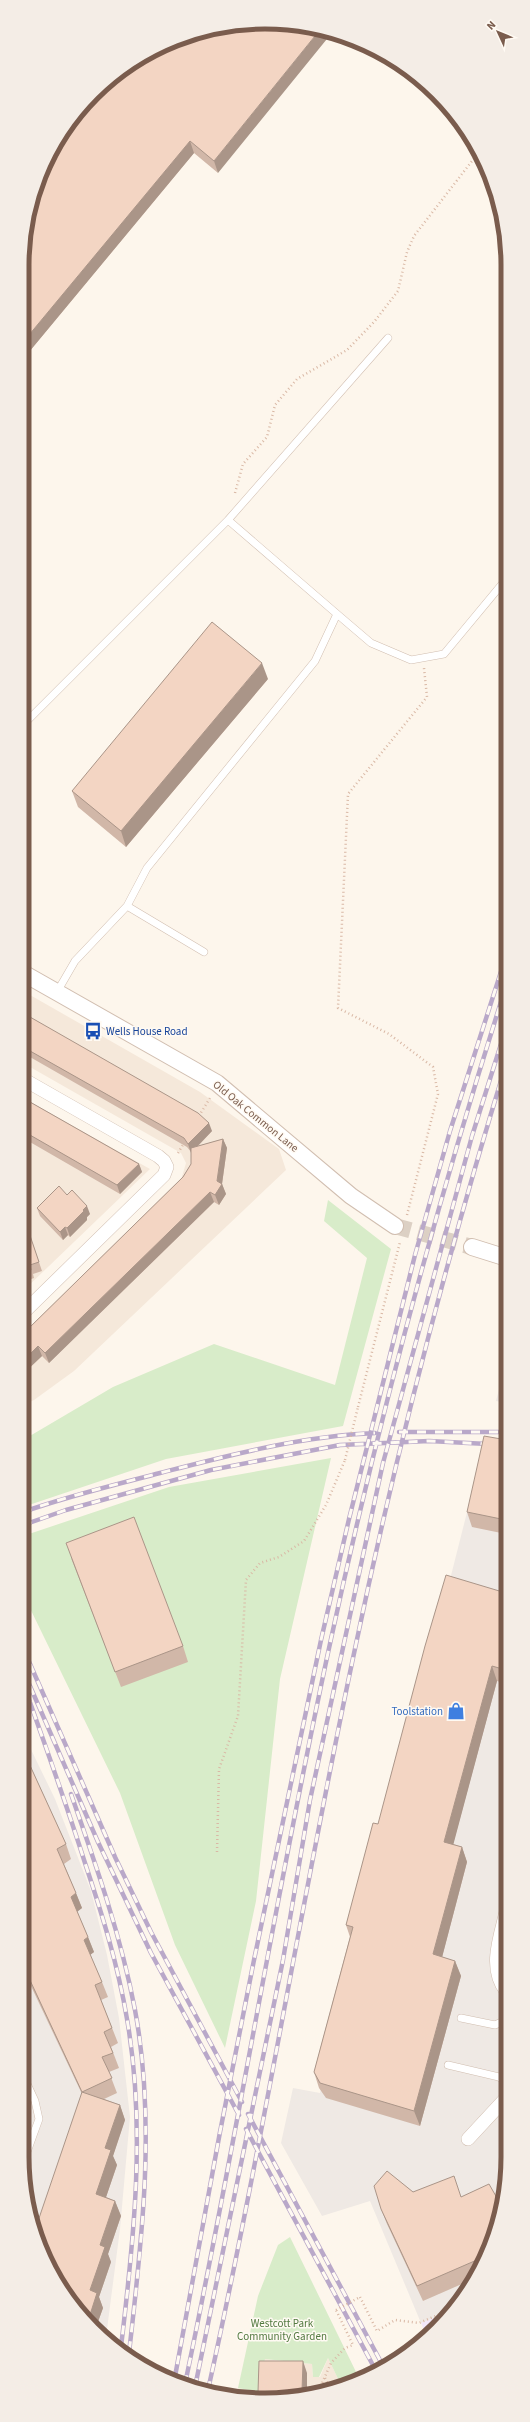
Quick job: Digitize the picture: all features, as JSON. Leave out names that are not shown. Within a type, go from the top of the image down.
[{"type":"street","name":"Old Oak Common Lane","points":[[29,976],[217,1082],[351,1196],[401,1227]]},
{"type":"street","points":[[29,1082],[158,1156],[164,1161],[167,1167],[164,1175],[29,1307]]},
{"type":"street","points":[[472,1247],[501,1256]]},
{"type":"street","points":[[501,1931],[497,1946],[497,1968],[501,1978]]},
{"type":"street","points":[[468,2139],[501,2103]]},
{"type":"lane","points":[[29,719],[228,520],[388,338]]},
{"type":"lane","points":[[228,520],[371,644],[410,660],[444,654],[501,585]]},
{"type":"lane","points":[[57,992],[74,962],[128,906],[147,868],[315,661],[337,614]]},
{"type":"lane","points":[[128,906],[204,952]]},
{"type":"lane","points":[[461,2018],[495,2025],[501,2022]]},
{"type":"lane","points":[[448,2065],[501,2079]]},
{"type":"lane","points":[[29,2088],[35,2101],[39,2119],[29,2146]]},
{"type":"path","points":[[228,520],[243,464],[267,437],[275,405],[297,379],[347,350],[374,322],[398,291],[407,252],[414,236],[475,157]]},
{"type":"path","points":[[217,1852],[219,1769],[238,1716],[246,1580],[260,1563],[280,1557],[304,1541],[326,1505],[345,1460],[401,1227],[438,1094],[432,1067],[389,1034],[338,1008],[348,794],[427,697],[422,658]]},
{"type":"path","points":[[198,1118],[211,1095]]},
{"type":"path","points":[[178,1153],[185,1141]]},
{"type":"path","points":[[321,2386],[331,2363],[345,2348],[353,2345],[336,2310],[360,2297],[376,2331],[395,2320],[419,2323],[442,2313]]},
{"type":"path","points":[[325,2378],[328,2384]]},
{"type":"shaded area","points":[[29,994],[200,1092],[279,1149],[286,1170],[74,1371],[29,1402],[29,1328],[181,1180],[186,1163],[181,1153],[29,1066]]},
{"type":"shaded area","points":[[29,1101],[150,1169],[29,1285]]},
{"type":"shaded area","points":[[501,1381],[501,1402],[496,1401]]},
{"type":"shaded area","points":[[481,1457],[501,1459],[501,2157],[499,2188],[493,2218],[477,2261],[461,2288],[440,2316],[421,2323],[370,2201],[322,2216],[281,2143],[293,2088],[320,2093]]},
{"type":"shaded area","points":[[29,1745],[55,1799],[91,1891],[107,1955],[119,2018],[130,2117],[120,2229],[107,2332],[78,2301],[53,2261],[37,2218],[31,2188],[29,2157]]},
{"type":"shaded area","points":[[440,2316],[424,2331],[421,2323]]},
{"type":"shaded area","points":[[328,2358],[339,2381],[296,2391],[265,2393],[237,2391],[238,2388],[260,2392],[265,2359],[312,2364],[313,2377],[320,2377]]},
{"type":"green space","points":[[328,1200],[391,1249],[343,1426],[166,1459],[29,1505],[29,1436],[113,1387],[214,1344],[335,1385],[367,1258],[324,1221]]},
{"type":"green space","points":[[331,1458],[280,1679],[256,1901],[225,2048],[175,1945],[120,1793],[29,1606],[29,1534],[169,1487]]},
{"type":"green space","name":"Westcott Park Community Garden","points":[[290,2237],[357,2374],[339,2381],[328,2358],[319,2377],[313,2377],[312,2364],[265,2359],[260,2392],[238,2388],[258,2296],[278,2245]]},
{"type":"building","points":[[265,29],[296,31],[316,35],[214,161],[190,141],[29,335],[29,265],[31,234],[37,204],[47,175],[61,147],[78,121],[98,98],[121,78],[147,61],[175,47],[204,37],[234,31]]},
{"type":"building","points":[[212,622],[262,663],[121,831],[72,791]]},
{"type":"building","points":[[29,1016],[198,1113],[209,1123],[188,1144],[184,1138],[29,1050]]},
{"type":"building","points":[[29,1101],[139,1164],[117,1185],[29,1134]]},
{"type":"building","points":[[223,1139],[217,1181],[222,1184],[215,1195],[210,1192],[45,1353],[38,1346],[29,1355],[29,1328],[183,1177],[191,1164],[191,1148]]},
{"type":"building","points":[[59,1186],[67,1195],[72,1190],[87,1206],[67,1228],[65,1227],[60,1232],[37,1208]]},
{"type":"building","points":[[29,1233],[39,1262],[30,1265],[31,1270],[29,1271]]},
{"type":"building","points":[[484,1436],[501,1439],[501,1519],[467,1512]]},
{"type":"building","points":[[134,1517],[183,1646],[115,1672],[66,1543]]},
{"type":"building","points":[[446,1575],[501,1592],[501,1669],[492,1666],[444,1842],[462,1847],[433,1954],[455,1961],[414,2111],[320,2083],[314,2072],[353,1927],[346,1925],[373,1823],[378,1824],[425,1646]]},
{"type":"building","points":[[29,1763],[66,1844],[57,1849],[76,1893],[71,1897],[88,1937],[84,1940],[102,1982],[95,1985],[112,2028],[104,2032],[113,2053],[102,2057],[112,2078],[82,2092],[29,1978]]},
{"type":"building","points":[[82,2092],[120,2105],[105,2148],[111,2150],[96,2194],[115,2201],[100,2245],[105,2247],[90,2290],[97,2293],[90,2315],[69,2288],[53,2261],[38,2221]]},
{"type":"building","points":[[387,2171],[413,2192],[454,2176],[461,2197],[489,2184],[497,2198],[493,2218],[478,2260],[417,2286],[381,2209],[374,2186]]},
{"type":"building","points":[[259,2361],[303,2361],[302,2390],[258,2392]]},
{"type":"tunnel","points":[[395,1226],[472,1247]]},
{"type":"railway","points":[[175,2375],[220,2132],[254,1960],[321,1640],[349,1519],[415,1255],[450,1131],[501,972]]},
{"type":"railway","points":[[186,2379],[311,1732],[331,1639],[369,1474],[411,1309],[457,1146],[501,1002]]},
{"type":"railway","points":[[196,2382],[283,1960],[310,1800],[383,1463],[472,1136],[501,1044]]},
{"type":"railway","points":[[209,2386],[247,2204],[318,1830],[372,1571],[406,1424],[444,1278],[501,1081]]},
{"type":"railway","points":[[399,1432],[501,1432]]},
{"type":"railway","points":[[29,1510],[91,1491],[266,1447],[320,1438],[375,1433]]},
{"type":"railway","points":[[29,1523],[66,1510],[211,1470],[340,1445],[429,1441],[501,1445]]},
{"type":"railway","points":[[29,1662],[115,1857],[151,1932],[242,2102]]},
{"type":"railway","points":[[29,1684],[98,1842],[151,1953],[239,2115]]},
{"type":"railway","points":[[29,1700],[64,1799],[109,1940],[123,1999],[133,2060],[136,2100],[136,2183],[134,2224],[121,2344]]},
{"type":"railway","points":[[71,1794],[99,1874],[123,1955],[135,2010],[141,2053],[145,2095],[145,2181],[129,2350]]},
{"type":"railway","points":[[248,2114],[381,2362]]},
{"type":"railway","points":[[246,2129],[374,2366]]},
{"type":"place","name":"Wells House Road","points":[[93,1031]]},
{"type":"place","name":"Toolstation","points":[[456,1711]]}]
